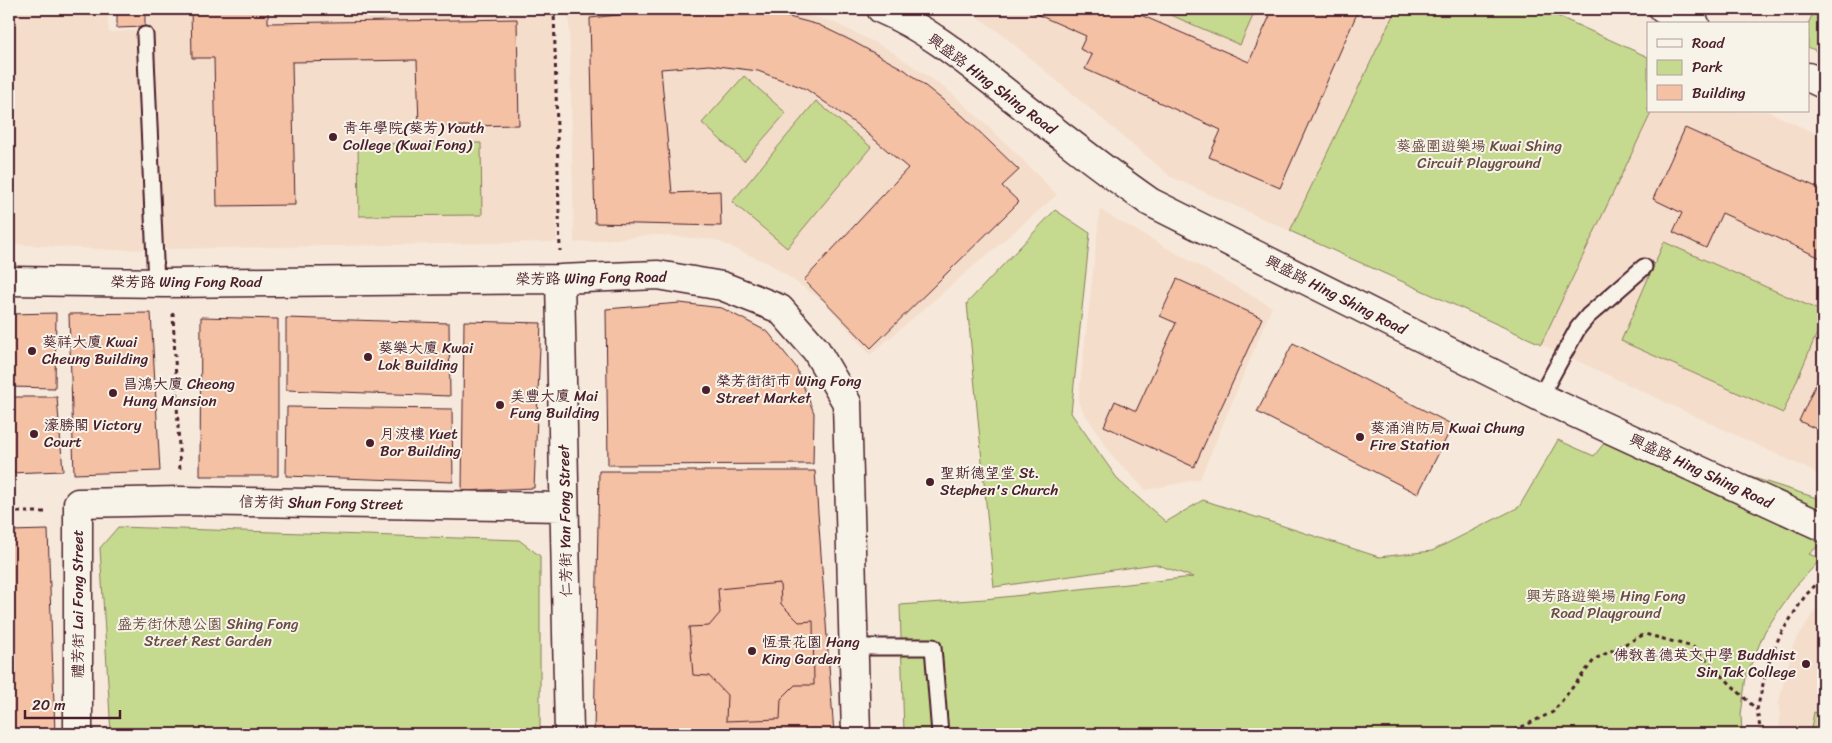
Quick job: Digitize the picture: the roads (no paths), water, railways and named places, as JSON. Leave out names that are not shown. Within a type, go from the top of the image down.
[{"type":"street","points":[[1663,9],[1691,22]]},
{"type":"street","name":"興盛路 Hing Shing Road","points":[[892,11],[956,53],[1110,175],[1150,202],[1540,397],[1823,527]]},
{"type":"street","points":[[1810,78],[1823,84]]},
{"type":"street","name":"榮芳路 Wing Fong Road","points":[[9,281],[156,283],[560,266],[658,275],[722,286],[780,309],[816,350],[847,403],[856,734]]},
{"type":"street","name":"仁芳街 Yan Fong Street","points":[[560,266],[569,734]]},
{"type":"street","name":"信芳街 Shun Fong Street","points":[[67,508],[180,501],[564,507]]},
{"type":"street","name":"禮芳街 Lai Fong Street","points":[[67,508],[78,734]]},
{"type":"lane","points":[[145,35],[156,283]]},
{"type":"lane","points":[[1540,397],[1578,328],[1588,316],[1644,267]]},
{"type":"lane","points":[[854,648],[933,648],[940,734]]},
{"type":"place","name":"青年學院(葵芳) Youth College (Kwai Fong)","points":[[333,137]]},
{"type":"place","name":"葵祥大廈 Kwai Cheung Building","points":[[32,351]]},
{"type":"place","name":"葵樂大廈 Kwai Lok Building","points":[[368,357]]},
{"type":"place","name":"榮芳街街市 Wing Fong Street Market","points":[[706,390]]},
{"type":"place","name":"昌鴻大廈 Cheong Hung Mansion","points":[[113,393]]},
{"type":"place","name":"美豐大廈 Mai Fung Building","points":[[500,405]]},
{"type":"place","name":"濠勝閣 Victory Court","points":[[34,434]]},
{"type":"place","name":"葵涌消防局 Kwai Chung Fire Station","points":[[1360,437]]},
{"type":"place","name":"月波樓 Yuet Bor Building","points":[[370,443]]},
{"type":"place","name":"聖斯德望堂 St. Stephen's Church","points":[[930,482]]},
{"type":"place","name":"恆景花園 Hang King Garden","points":[[752,651]]},
{"type":"place","name":"佛教善德英文中學 Buddhist Sin Tak College","points":[[1806,664]]},
{"type":"park label","name":"葵盛圍遊樂場 Kwai Shing Circuit Playground","points":[[1479,154]]},
{"type":"park label","name":"興芳路遊樂場 Hing Fong Road Playground","points":[[1606,604]]},
{"type":"park label","name":"盛芳街休憩公園 Shing Fong Street Rest Garden","points":[[208,632]]}]
